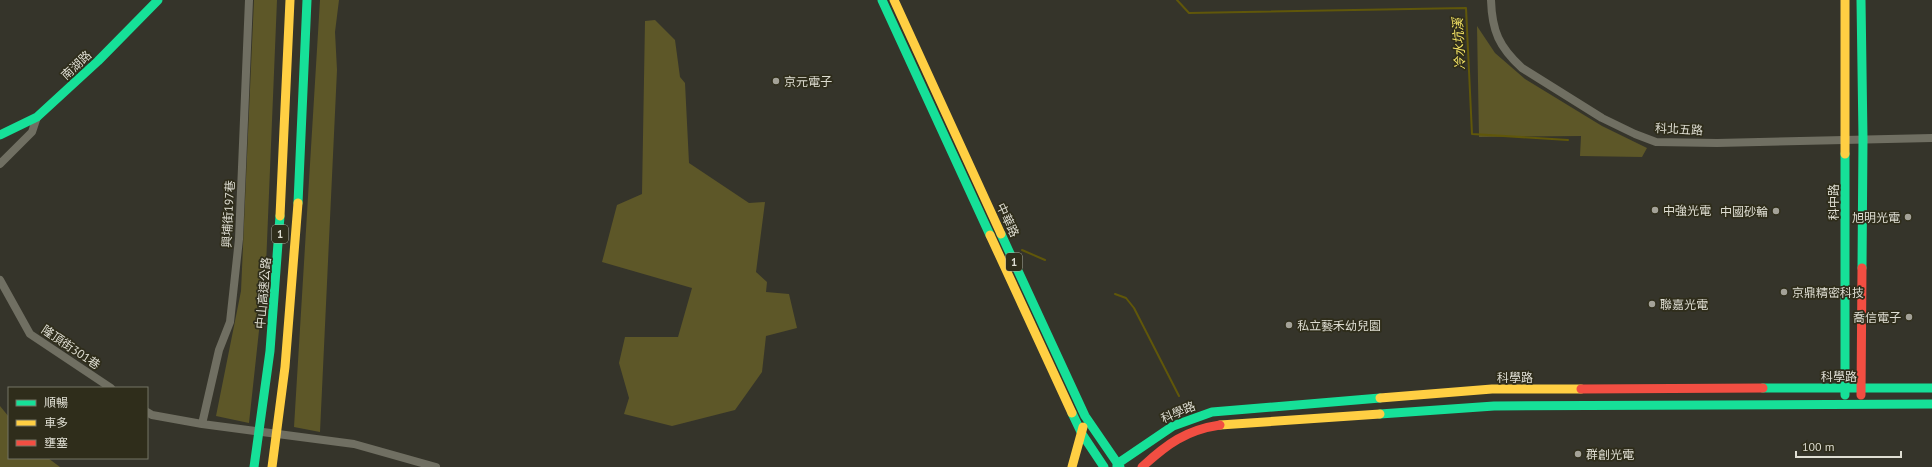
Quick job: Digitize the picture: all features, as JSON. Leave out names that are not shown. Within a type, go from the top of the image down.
[{"type":"main road","name":"南湖路","points":[[0,135],[36,117],[98,61],[158,0]]},
{"type":"main road","name":"中山高速公路","points":[[254,467],[262,421],[271,341],[280,233],[290,0]]},
{"type":"main road","name":"1","points":[[272,467],[285,367],[297,221],[307,0]]},
{"type":"main road","name":"中華路","points":[[882,0],[1082,434],[1104,467]]},
{"type":"main road","name":"中華路","points":[[894,0],[1085,416],[1118,466]]},
{"type":"main road","name":"科中路","points":[[1845,0],[1845,404]]},
{"type":"main road","points":[[1859,404],[1862,388],[1863,138],[1861,0]]},
{"type":"main road","points":[[1026,313],[1036,308]]},
{"type":"main road","name":"科學路","points":[[1118,466],[1176,423],[1194,416],[1212,412],[1492,389],[1932,388]]},
{"type":"main road","name":"科學路","points":[[1142,467],[1171,443],[1185,435],[1221,425],[1494,406],[1932,404]]},
{"type":"main road","points":[[1072,467],[1082,434],[1085,416]]},
{"type":"street","name":"興埔街197巷","points":[[202,424],[219,350],[230,322],[239,239],[249,0]]},
{"type":"street","name":"科北五路","points":[[1491,0],[1494,28],[1500,42],[1513,60],[1522,68],[1602,118],[1635,134],[1656,142],[1932,138]]},
{"type":"street","points":[[0,164],[32,132],[36,117]]},
{"type":"street","name":"隆頂街301巷","points":[[0,280],[30,334],[110,387]]},
{"type":"street","points":[[148,413],[152,415],[202,424],[370,447],[436,467]]},
{"type":"shaded area","points":[[254,0],[277,0],[266,266],[249,423],[216,416],[241,291]]},
{"type":"shaded area","points":[[320,0],[339,0],[335,32],[337,70],[320,432],[294,427]]},
{"type":"shaded area","points":[[655,20],[675,40],[680,77],[685,83],[689,163],[749,203],[765,202],[756,272],[767,282],[766,292],[789,294],[797,328],[766,336],[762,372],[735,410],[672,426],[624,414],[629,398],[619,363],[625,337],[678,337],[692,288],[602,262],[617,205],[642,194],[645,21]]},
{"type":"shaded area","points":[[1477,26],[1495,53],[1525,79],[1602,126],[1647,148],[1642,157],[1580,156],[1581,136],[1479,137]]},
{"type":"shaded area","points":[[0,406],[8,416],[8,459],[49,459],[60,467],[0,467]]},
{"type":"waterway","name":"冷水坑溪","points":[[1177,0],[1189,13],[1466,8],[1472,134],[1568,140]]},
{"type":"waterway","points":[[1022,250],[1045,260]]},
{"type":"waterway","points":[[1115,294],[1126,298],[1134,308],[1179,396]]},
{"type":"traffic: fast","points":[[0,135],[37,117],[98,61],[158,0]]},
{"type":"traffic: fast","points":[[298,203],[307,0]]},
{"type":"traffic: fast","points":[[882,0],[990,235]]},
{"type":"traffic: fast","points":[[1861,0],[1863,138],[1862,268]]},
{"type":"traffic: fast","points":[[1845,154],[1845,395]]},
{"type":"traffic: fast","points":[[254,467],[270,351],[280,216]]},
{"type":"traffic: fast","points":[[1001,234],[1085,416],[1120,467]]},
{"type":"traffic: fast","points":[[1763,388],[1932,388]]},
{"type":"traffic: fast","points":[[1117,467],[1117,464],[1173,426],[1212,412],[1380,398]]},
{"type":"traffic: fast","points":[[1380,414],[1494,406],[1932,404]]},
{"type":"traffic: fast","points":[[1072,413],[1082,434],[1104,467]]},
{"type":"traffic: slow","points":[[280,216],[290,0]]},
{"type":"traffic: slow","points":[[894,0],[1001,234]]},
{"type":"traffic: slow","points":[[1845,0],[1845,154]]},
{"type":"traffic: slow","points":[[272,467],[285,367],[298,203]]},
{"type":"traffic: slow","points":[[990,235],[1072,413]]},
{"type":"traffic: slow","points":[[1380,398],[1492,389],[1581,389]]},
{"type":"traffic: slow","points":[[1220,425],[1380,414]]},
{"type":"traffic: slow","points":[[1072,467],[1083,427]]},
{"type":"traffic: jam","points":[[1861,395],[1862,268]]},
{"type":"traffic: jam","points":[[1581,389],[1763,388]]},
{"type":"traffic: jam","points":[[1142,467],[1160,451],[1187,434],[1197,430],[1220,425]]},
{"type":"place","name":"京元電子","points":[[776,81]]},
{"type":"place","name":"中強光電","points":[[1655,210]]},
{"type":"place","name":"中國砂輪","points":[[1776,211]]},
{"type":"place","name":"旭明光電","points":[[1908,217]]},
{"type":"place","name":"京鼎精密科技","points":[[1784,292]]},
{"type":"place","name":"聯嘉光電","points":[[1652,304]]},
{"type":"place","name":"喬信電子","points":[[1909,317]]},
{"type":"place","name":"私立藝禾幼兒園","points":[[1289,325]]},
{"type":"place","name":"群創光電","points":[[1578,454]]}]
